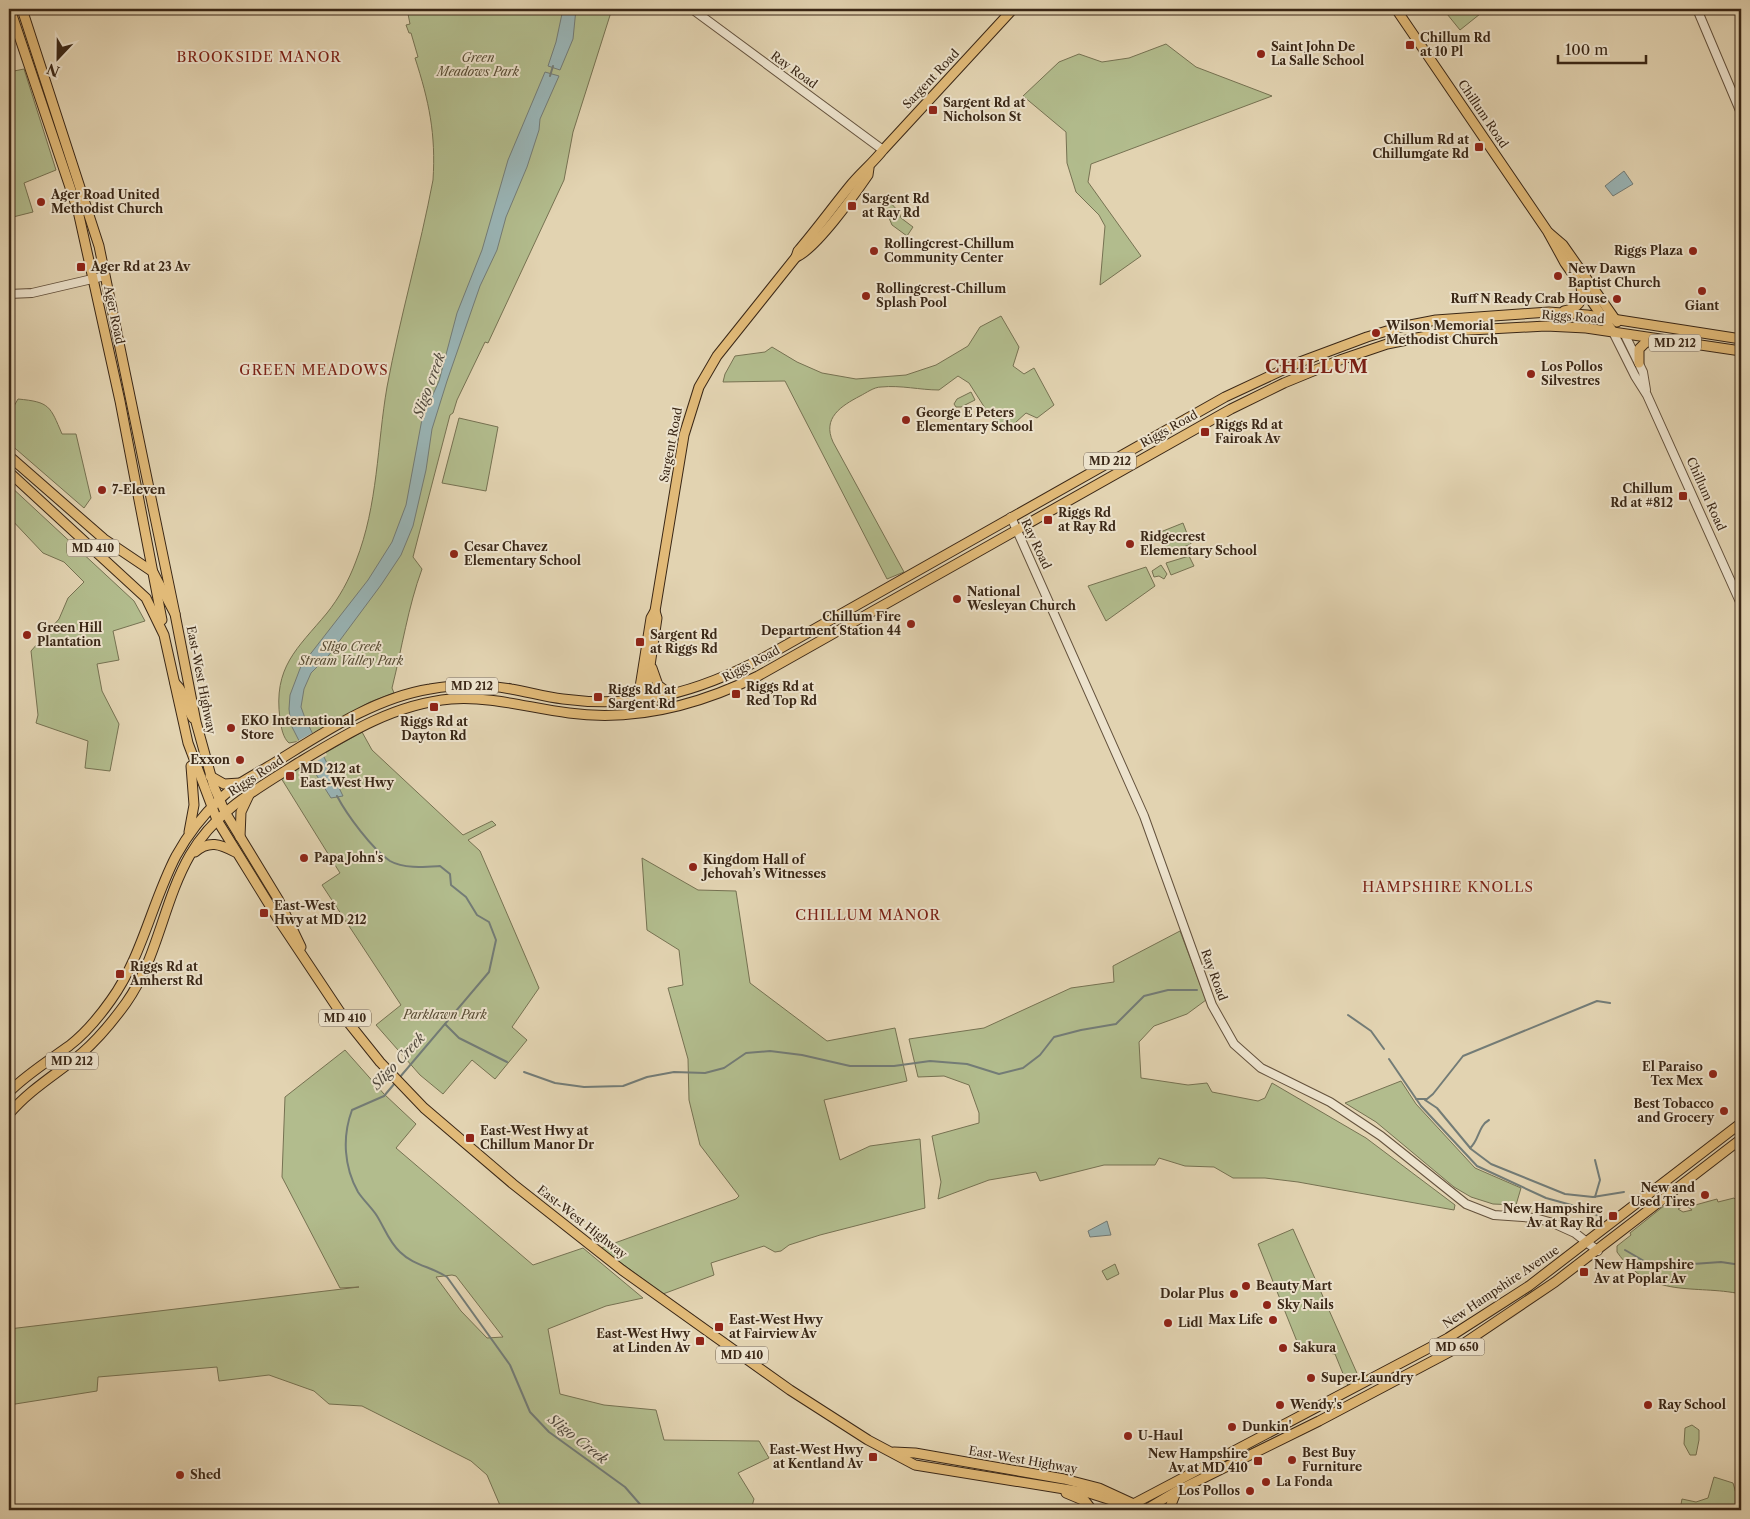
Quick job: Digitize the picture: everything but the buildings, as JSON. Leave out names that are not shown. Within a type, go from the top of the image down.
[{"type":"main road","name":"Ager Road","points":[[10,9],[78,211],[94,279],[140,505],[164,635]]},
{"type":"main road","name":"Ager Road","points":[[22,9],[88,209],[105,276],[175,614]]},
{"type":"main road","name":"Sargent Road","points":[[639,714],[651,618],[655,611],[684,436],[700,384],[717,356],[796,257],[805,254],[838,214],[868,175],[869,168],[883,150],[1013,9]]},
{"type":"main road","name":"Chillum Road","points":[[1396,9],[1548,232],[1554,246],[1613,332]]},
{"type":"main road","name":"Chillum Road","points":[[1548,232],[1563,245],[1625,335]]},
{"type":"main road","points":[[1554,312],[1577,307],[1583,296],[1581,287]]},
{"type":"main road","name":"Riggs Road","points":[[9,1092],[28,1074],[79,1038],[113,998],[130,966],[158,895],[180,849],[211,808],[242,782],[316,738],[383,702],[430,689],[494,686],[576,701],[601,703],[641,701],[671,695],[728,676],[765,657],[1218,401],[1319,354],[1384,331],[1422,322],[1467,317],[1554,312],[1602,317],[1741,339]]},
{"type":"main road","name":"Riggs Road","points":[[10,1110],[92,1044],[124,1006],[146,967],[185,864],[196,845],[217,820],[251,791],[379,718],[416,705],[449,699],[492,700],[581,715],[639,714],[688,704],[731,690],[1246,401],[1356,355],[1408,339],[1452,332],[1546,326],[1613,332],[1741,351]]},
{"type":"main road","points":[[1639,363],[1637,356],[1639,348],[1649,342],[1661,340]]},
{"type":"main road","name":"East-West Highway","points":[[9,456],[104,539],[153,572],[175,614],[196,722],[210,776],[219,800],[278,899],[306,959]]},
{"type":"main road","name":"East-West Highway","points":[[9,472],[146,598],[164,635],[188,743],[217,820],[291,939],[340,1012],[401,1086],[513,1184],[622,1270],[790,1390],[868,1440],[915,1465],[1048,1485],[1089,1493],[1128,1508],[1146,1510]]},
{"type":"main road","points":[[140,505],[148,518],[151,533],[155,537],[160,537]]},
{"type":"main road","name":"Sargent Road","points":[[641,701],[657,618],[655,611]]},
{"type":"main road","points":[[164,635],[172,642],[178,673],[188,680]]},
{"type":"main road","points":[[650,661],[652,674],[658,685],[671,695]]},
{"type":"main road","points":[[174,682],[182,689],[188,710],[196,722]]},
{"type":"main road","points":[[180,849],[191,827],[194,805],[188,743]]},
{"type":"main road","points":[[210,776],[224,784],[242,782]]},
{"type":"main road","points":[[240,838],[241,812],[251,791]]},
{"type":"main road","points":[[185,864],[201,847],[209,844],[221,845],[236,852]]},
{"type":"main road","name":"New Hampshire Avenue","points":[[1128,1508],[1448,1338],[1529,1286],[1741,1123]]},
{"type":"main road","name":"New Hampshire Avenue","points":[[1146,1510],[1177,1491],[1319,1421],[1457,1348],[1528,1302],[1598,1251],[1741,1139]]},
{"type":"main road","name":"East-West Highway","points":[[891,1452],[915,1453],[1064,1479],[1099,1488],[1128,1508]]},
{"type":"main road","points":[[1048,1485],[1085,1501],[1092,1510]]},
{"type":"main road","points":[[1169,1510],[1177,1491]]},
{"type":"street","name":"Ray Road","points":[[692,9],[883,150]]},
{"type":"street","points":[[1697,9],[1741,113]]},
{"type":"street","points":[[9,294],[32,293],[105,276]]},
{"type":"street","name":"Chillum Road","points":[[1613,332],[1635,376],[1647,395],[1741,604]]},
{"type":"street","name":"Chillum Road","points":[[1625,335],[1639,363],[1647,395]]},
{"type":"street","name":"Ray Road","points":[[1011,517],[1018,529],[1144,816],[1212,1005],[1234,1044],[1261,1068],[1330,1102],[1381,1136],[1466,1204],[1494,1215],[1535,1218],[1553,1222],[1565,1227],[1598,1251]]},
{"type":"green space","points":[[407,9],[612,9],[573,132],[564,180],[488,343],[485,342],[457,400],[453,413],[450,415],[413,557],[422,569],[413,598],[392,688],[394,693],[370,702],[300,741],[289,743],[280,722],[280,686],[284,672],[297,649],[331,607],[343,588],[353,568],[363,540],[373,497],[387,387],[433,180],[434,163],[430,118],[415,58],[418,57],[411,33],[409,33],[406,25],[410,24]]},
{"type":"green space","points":[[1443,9],[1476,9],[1480,14],[1460,30]]},
{"type":"green space","points":[[1166,44],[1196,67],[1272,96],[1091,164],[1088,182],[1141,256],[1100,285],[1105,226],[1099,215],[1076,192],[1067,163],[1066,132],[1023,96],[1059,62],[1079,54],[1102,62],[1129,58]]},
{"type":"green space","points":[[24,69],[56,170],[24,183],[33,212],[9,218],[9,72]]},
{"type":"green space","points":[[888,200],[899,212],[901,218],[913,227],[907,236],[892,225],[889,218],[885,217],[882,205]]},
{"type":"green space","points":[[1001,316],[1019,347],[1013,366],[1024,374],[1034,368],[1054,405],[1037,418],[1026,413],[1006,431],[990,416],[969,383],[958,376],[939,390],[896,387],[876,388],[846,404],[835,414],[832,420],[830,434],[833,442],[904,572],[887,579],[785,381],[723,382],[725,374],[735,356],[765,352],[772,347],[797,362],[822,373],[856,379],[906,375],[936,365],[968,346],[980,327]]},
{"type":"green space","points":[[971,392],[975,400],[961,407],[956,407],[954,404],[957,399]]},
{"type":"green space","points":[[18,399],[37,402],[48,407],[55,417],[62,434],[76,434],[91,498],[84,508],[9,443],[9,407],[14,406]]},
{"type":"green space","points":[[459,418],[498,427],[486,491],[442,483]]},
{"type":"green space","points":[[9,485],[134,601],[145,621],[113,631],[119,660],[97,664],[102,691],[119,724],[110,771],[85,768],[88,741],[36,723],[38,715],[31,651],[59,619],[68,598],[84,582],[64,562],[43,553],[9,517]]},
{"type":"green space","points":[[1183,523],[1191,544],[1166,554],[1158,533]]},
{"type":"green space","points":[[1189,556],[1194,566],[1171,575],[1166,563]]},
{"type":"green space","points":[[1161,565],[1167,574],[1164,579],[1159,576],[1154,577],[1152,571]]},
{"type":"green space","points":[[1146,567],[1155,586],[1106,621],[1088,586]]},
{"type":"green space","name":"Parklawn Park","points":[[362,732],[372,750],[463,835],[492,821],[496,825],[468,840],[480,851],[539,988],[512,1027],[527,1040],[495,1079],[472,1060],[443,1094],[420,1075],[376,1025],[401,1005],[322,885],[340,873],[281,778]]},
{"type":"green space","points":[[642,858],[698,890],[736,891],[750,983],[827,1041],[895,1028],[907,1081],[824,1100],[840,1160],[870,1146],[920,1139],[925,1208],[820,1235],[789,1245],[781,1251],[775,1252],[764,1246],[711,1263],[714,1275],[663,1294],[601,1248],[736,1199],[739,1196],[700,1145],[689,1100],[688,1059],[668,988],[683,985],[679,950],[647,930]]},
{"type":"green space","points":[[1180,931],[1206,1000],[1187,1014],[1154,1026],[1139,1042],[1141,1078],[1188,1085],[1207,1083],[1212,1092],[1258,1101],[1265,1098],[1272,1083],[1366,1138],[1455,1205],[1454,1210],[1298,1182],[1265,1178],[1233,1178],[1214,1167],[1185,1166],[1159,1158],[1155,1165],[1104,1165],[1040,1181],[1036,1172],[989,1180],[938,1199],[941,1182],[932,1136],[979,1123],[979,1113],[969,1085],[944,1076],[918,1077],[909,1039],[984,1028],[1071,988],[1114,982],[1113,966]]},
{"type":"green space","points":[[345,1050],[384,1094],[416,1124],[396,1148],[533,1265],[583,1248],[643,1298],[606,1306],[548,1329],[560,1394],[604,1405],[656,1410],[664,1440],[759,1441],[769,1458],[738,1473],[754,1499],[751,1510],[502,1510],[487,1475],[471,1461],[362,1406],[329,1404],[314,1391],[269,1375],[219,1381],[217,1367],[98,1377],[97,1391],[9,1405],[9,1329],[359,1287],[340,1288],[282,1177],[285,1097]],"holes":[[[456,1276],[503,1337],[487,1338],[461,1311],[436,1277]]]},
{"type":"green space","points":[[1401,1081],[1416,1104],[1475,1168],[1521,1188],[1516,1205],[1493,1204],[1471,1197],[1454,1187],[1376,1122],[1345,1103]]},
{"type":"green space","points":[[1734,1198],[1741,1205],[1741,1294],[1659,1284],[1644,1277],[1630,1267],[1617,1252],[1617,1246],[1631,1235],[1630,1233],[1670,1201],[1682,1207],[1678,1209],[1683,1212],[1692,1210],[1688,1207],[1717,1199],[1718,1202]]},
{"type":"green space","points":[[1293,1229],[1360,1380],[1348,1386],[1335,1354],[1300,1349],[1258,1244]]},
{"type":"green space","points":[[1115,1264],[1119,1274],[1107,1280],[1102,1271]]},
{"type":"green space","points":[[1692,1425],[1699,1430],[1696,1455],[1690,1455],[1684,1444],[1685,1428]]},
{"type":"green space","points":[[1714,1477],[1733,1483],[1741,1510],[1680,1510],[1682,1499],[1696,1502],[1708,1498]]},
{"type":"water","points":[[563,9],[576,9],[573,39],[560,70],[548,66],[556,42]]},
{"type":"water","points":[[545,72],[559,76],[540,119],[539,130],[527,167],[506,217],[497,250],[480,286],[447,381],[432,429],[426,470],[413,526],[401,555],[381,585],[329,655],[311,673],[304,689],[301,707],[305,718],[343,796],[331,798],[317,776],[291,725],[290,695],[301,666],[368,580],[392,542],[406,505],[422,419],[439,381],[457,313],[482,250],[508,160]]},
{"type":"water","points":[[1624,171],[1633,184],[1613,196],[1605,186]]},
{"type":"water","points":[[1107,1221],[1111,1235],[1090,1237],[1088,1231]]},
{"type":"pier","points":[[314,732],[327,755],[309,766],[296,742]]},
{"type":"waterway","name":"Sligo creek","points":[[550,76],[553,66]]},
{"type":"waterway","name":"Sligo Creek","points":[[337,796],[361,831],[383,856],[390,861],[408,866],[440,866],[450,874],[451,885],[466,897],[477,915],[489,922],[496,940],[489,972],[400,1077]]},
{"type":"waterway","points":[[524,1072],[555,1083],[584,1087],[623,1086],[647,1077],[674,1072],[705,1073],[724,1068],[746,1053],[770,1051],[802,1055],[850,1066],[894,1066],[930,1061],[967,1064],[999,1074],[1023,1068],[1040,1055],[1054,1037],[1116,1024],[1144,996],[1168,990],[1197,990]]},
{"type":"waterway","points":[[1416,1099],[1427,1099],[1433,1094],[1463,1056],[1597,1001],[1610,1003]]},
{"type":"waterway","points":[[1348,1015],[1371,1031],[1384,1049]]},
{"type":"waterway","points":[[445,1024],[459,1038],[507,1062]]},
{"type":"waterway","points":[[1389,1059],[1421,1106],[1477,1166],[1546,1198],[1586,1209],[1598,1216]]},
{"type":"waterway","name":"Sligo Creek","points":[[395,1083],[384,1096],[352,1110],[347,1131],[346,1152],[347,1162],[358,1192],[375,1213],[390,1240],[400,1252],[411,1260],[447,1277],[510,1365],[530,1412],[549,1432],[625,1487],[645,1510]]},
{"type":"waterway","points":[[1425,1100],[1437,1108],[1471,1149],[1491,1164],[1565,1194],[1593,1197],[1624,1192]]},
{"type":"waterway","points":[[1470,1148],[1485,1123],[1489,1120]]},
{"type":"waterway","points":[[1595,1160],[1600,1180],[1595,1197]]},
{"type":"waterway","points":[[1625,1250],[1644,1261],[1664,1266],[1721,1262],[1741,1265]]},
{"type":"place","name":"Chillum Rd at 10 Pl","points":[[1410,45]]},
{"type":"place","name":"Saint John De La Salle School","points":[[1261,54]]},
{"type":"place","name":"Sargent Rd at Nicholson St","points":[[933,110]]},
{"type":"place","name":"Chillum Rd at Chillumgate Rd","points":[[1479,147]]},
{"type":"place","name":"Ager Road United Methodist Church","points":[[41,202]]},
{"type":"place","name":"Sargent Rd at Ray Rd","points":[[852,206]]},
{"type":"place","name":"Rollingcrest-Chillum Community Center","points":[[874,251]]},
{"type":"place","name":"Riggs Plaza","points":[[1693,251]]},
{"type":"place","name":"Ager Rd at 23 Av","points":[[81,267]]},
{"type":"place","name":"New Dawn Baptist Church","points":[[1558,276]]},
{"type":"place","name":"Giant","points":[[1702,291]]},
{"type":"place","name":"Rollingcrest-Chillum Splash Pool","points":[[866,296]]},
{"type":"place","name":"Ruff N Ready Crab House","points":[[1617,299]]},
{"type":"place","name":"Wilson Memorial Methodist Church","points":[[1376,333]]},
{"type":"place","name":"Los Pollos Silvestres","points":[[1531,374]]},
{"type":"place","name":"George E Peters Elementary School","points":[[906,420]]},
{"type":"place","name":"Riggs Rd at Fairoak Av","points":[[1205,432]]},
{"type":"place","name":"7-Eleven","points":[[102,490]]},
{"type":"place","name":"Chillum Rd at #812","points":[[1683,496]]},
{"type":"place","name":"Riggs Rd at Ray Rd","points":[[1048,520]]},
{"type":"place","name":"Ridgecrest Elementary School","points":[[1130,544]]},
{"type":"place","name":"Cesar Chavez Elementary School","points":[[454,554]]},
{"type":"place","name":"National Wesleyan Church","points":[[957,599]]},
{"type":"place","name":"Chillum Fire Department Station 44","points":[[911,624]]},
{"type":"place","name":"Green Hill Plantation","points":[[27,635]]},
{"type":"place","name":"Sargent Rd at Riggs Rd","points":[[640,642]]},
{"type":"place","name":"Riggs Rd at Red Top Rd","points":[[736,694]]},
{"type":"place","name":"Riggs Rd at Sargent Rd","points":[[598,697]]},
{"type":"place","name":"Riggs Rd at Dayton Rd","points":[[434,707]]},
{"type":"place","name":"EKO International Store","points":[[231,728]]},
{"type":"place","name":"Exxon","points":[[240,760]]},
{"type":"place","name":"MD 212 at East-West Hwy","points":[[290,776]]},
{"type":"place","name":"Papa John's","points":[[304,858]]},
{"type":"place","name":"Kingdom Hall of Jehovah’s Witnesses","points":[[693,867]]},
{"type":"place","name":"East-West Hwy at MD 212","points":[[264,913]]},
{"type":"place","name":"Riggs Rd at Amherst Rd","points":[[120,974]]},
{"type":"place","name":"El Paraiso Tex Mex","points":[[1713,1074]]},
{"type":"place","name":"Best Tobacco and Grocery","points":[[1724,1111]]},
{"type":"place","name":"East-West Hwy at Chillum Manor Dr","points":[[470,1138]]},
{"type":"place","name":"New and Used Tires","points":[[1705,1195]]},
{"type":"place","name":"New Hampshire Av at Ray Rd","points":[[1613,1216]]},
{"type":"place","name":"New Hampshire Av at Poplar Av","points":[[1584,1272]]},
{"type":"place","name":"Beauty Mart","points":[[1246,1286]]},
{"type":"place","name":"Dolar Plus","points":[[1234,1294]]},
{"type":"place","name":"Sky Nails","points":[[1267,1305]]},
{"type":"place","name":"Max Life","points":[[1273,1320]]},
{"type":"place","name":"Lidl","points":[[1168,1323]]},
{"type":"place","name":"East-West Hwy at Fairview Av","points":[[719,1327]]},
{"type":"place","name":"East-West Hwy at Linden Av","points":[[700,1341]]},
{"type":"place","name":"Sakura","points":[[1283,1348]]},
{"type":"place","name":"Super Laundry","points":[[1311,1378]]},
{"type":"place","name":"Wendy's","points":[[1280,1405]]},
{"type":"place","name":"Ray School","points":[[1648,1405]]},
{"type":"place","name":"Dunkin'","points":[[1232,1427]]},
{"type":"place","name":"U-Haul","points":[[1128,1436]]},
{"type":"place","name":"East-West Hwy at Kentland Av","points":[[873,1457]]},
{"type":"place","name":"Best Buy Furniture","points":[[1292,1460]]},
{"type":"place","name":"New Hampshire Av at MD 410","points":[[1258,1461]]},
{"type":"place","name":"Shed","points":[[180,1475]]},
{"type":"place","name":"La Fonda","points":[[1266,1482]]},
{"type":"place","name":"Los Pollos","points":[[1250,1491]]},
{"type":"district","name":"BROOKSIDE MANOR","points":[[259,57]]},
{"type":"district","name":"CHILLUM","points":[[1317,367]]},
{"type":"district","name":"GREEN MEADOWS","points":[[314,370]]},
{"type":"district","name":"HAMPSHIRE KNOLLS","points":[[1448,887]]},
{"type":"district","name":"CHILLUM MANOR","points":[[868,915]]},
{"type":"park label","name":"Green Meadows Park","points":[[478,65]]},
{"type":"park label","name":"Sligo Creek Stream Valley Park","points":[[351,654]]}]
